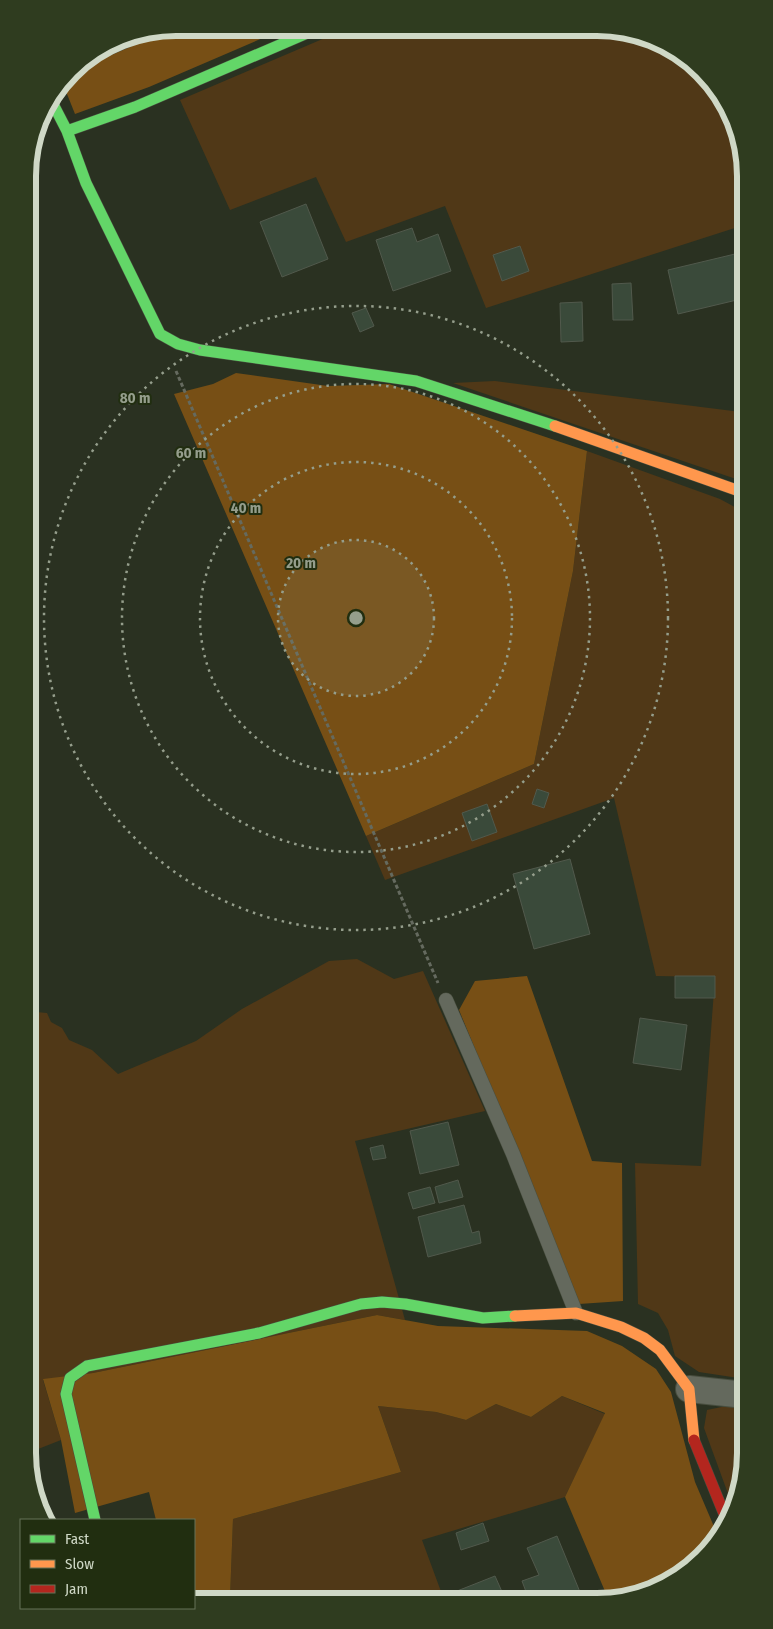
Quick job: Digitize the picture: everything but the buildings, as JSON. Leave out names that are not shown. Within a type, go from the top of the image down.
[{"type":"street","points":[[67,131],[135,108],[300,36]]},
{"type":"street","points":[[55,107],[67,131],[86,183],[160,334],[178,344],[200,350],[272,362],[416,381],[707,478],[737,490]]},
{"type":"street","points":[[95,1519],[66,1394],[70,1378],[87,1366],[259,1334],[361,1304],[382,1302],[405,1304],[483,1318],[576,1313],[621,1326],[644,1338],[660,1350],[689,1389],[694,1440],[723,1512]]},
{"type":"street","points":[[689,1389],[736,1394]]},
{"type":"lane","points":[[446,1000],[513,1154],[576,1313]]},
{"type":"path","points":[[176,370],[446,1000]]},
{"type":"shaded area","points":[[267,36],[149,87],[75,114],[66,90],[84,71],[108,54],[135,43],[158,37]]},
{"type":"shaded area","points":[[330,36],[597,36],[624,39],[659,51],[674,60],[702,84],[718,106],[732,140],[736,158],[737,227],[486,308],[445,206],[346,242],[316,177],[230,210],[180,100]]},
{"type":"shaded area","points":[[236,373],[328,386],[389,384],[587,451],[573,571],[534,764],[366,836],[174,394],[213,384]]},
{"type":"shaded area","points":[[495,381],[737,411],[737,479],[453,383]]},
{"type":"shaded area","points":[[587,451],[720,499],[737,508],[736,1378],[699,1372],[675,1356],[668,1330],[658,1313],[638,1304],[635,1163],[701,1166],[715,977],[656,976],[614,798],[385,880],[366,836],[534,764],[573,571]]},
{"type":"shaded area","points":[[357,959],[394,979],[423,971],[485,1111],[355,1141],[405,1320],[377,1315],[93,1373],[43,1380],[61,1440],[36,1450],[36,1012],[47,1013],[51,1022],[62,1028],[69,1040],[92,1050],[118,1074],[196,1041],[242,1009],[329,961]]},
{"type":"shaded area","points":[[527,976],[592,1161],[622,1163],[623,1301],[579,1304],[459,1010],[475,981]]},
{"type":"shaded area","points":[[377,1315],[438,1326],[587,1331],[622,1346],[656,1369],[671,1392],[695,1482],[715,1528],[689,1558],[667,1574],[633,1588],[606,1593],[565,1497],[605,1413],[562,1396],[531,1417],[496,1404],[466,1420],[436,1412],[378,1406],[401,1472],[233,1519],[230,1593],[195,1593],[195,1519],[156,1519],[149,1492],[75,1513],[61,1440],[43,1379],[93,1373]]},
{"type":"shaded area","points":[[562,1396],[605,1414],[565,1497],[422,1540],[442,1593],[230,1593],[233,1519],[401,1472],[378,1406],[436,1412],[466,1420],[496,1404],[531,1417]]},
{"type":"shaded area","points":[[736,1404],[736,1462],[729,1497],[704,1428],[707,1410]]},
{"type":"traffic: fast","points":[[67,131],[135,107],[300,36]]},
{"type":"traffic: fast","points":[[55,107],[67,131],[86,183],[160,334],[178,344],[200,350],[416,381],[555,426]]},
{"type":"traffic: fast","points":[[95,1519],[66,1394],[70,1378],[87,1366],[259,1333],[361,1304],[382,1302],[405,1304],[483,1318],[515,1316]]},
{"type":"traffic: slow","points":[[555,426],[737,490]]},
{"type":"traffic: slow","points":[[515,1316],[576,1313],[621,1327],[644,1338],[660,1350],[689,1389],[694,1440]]},
{"type":"traffic: jam","points":[[694,1440],[723,1512]]}]
